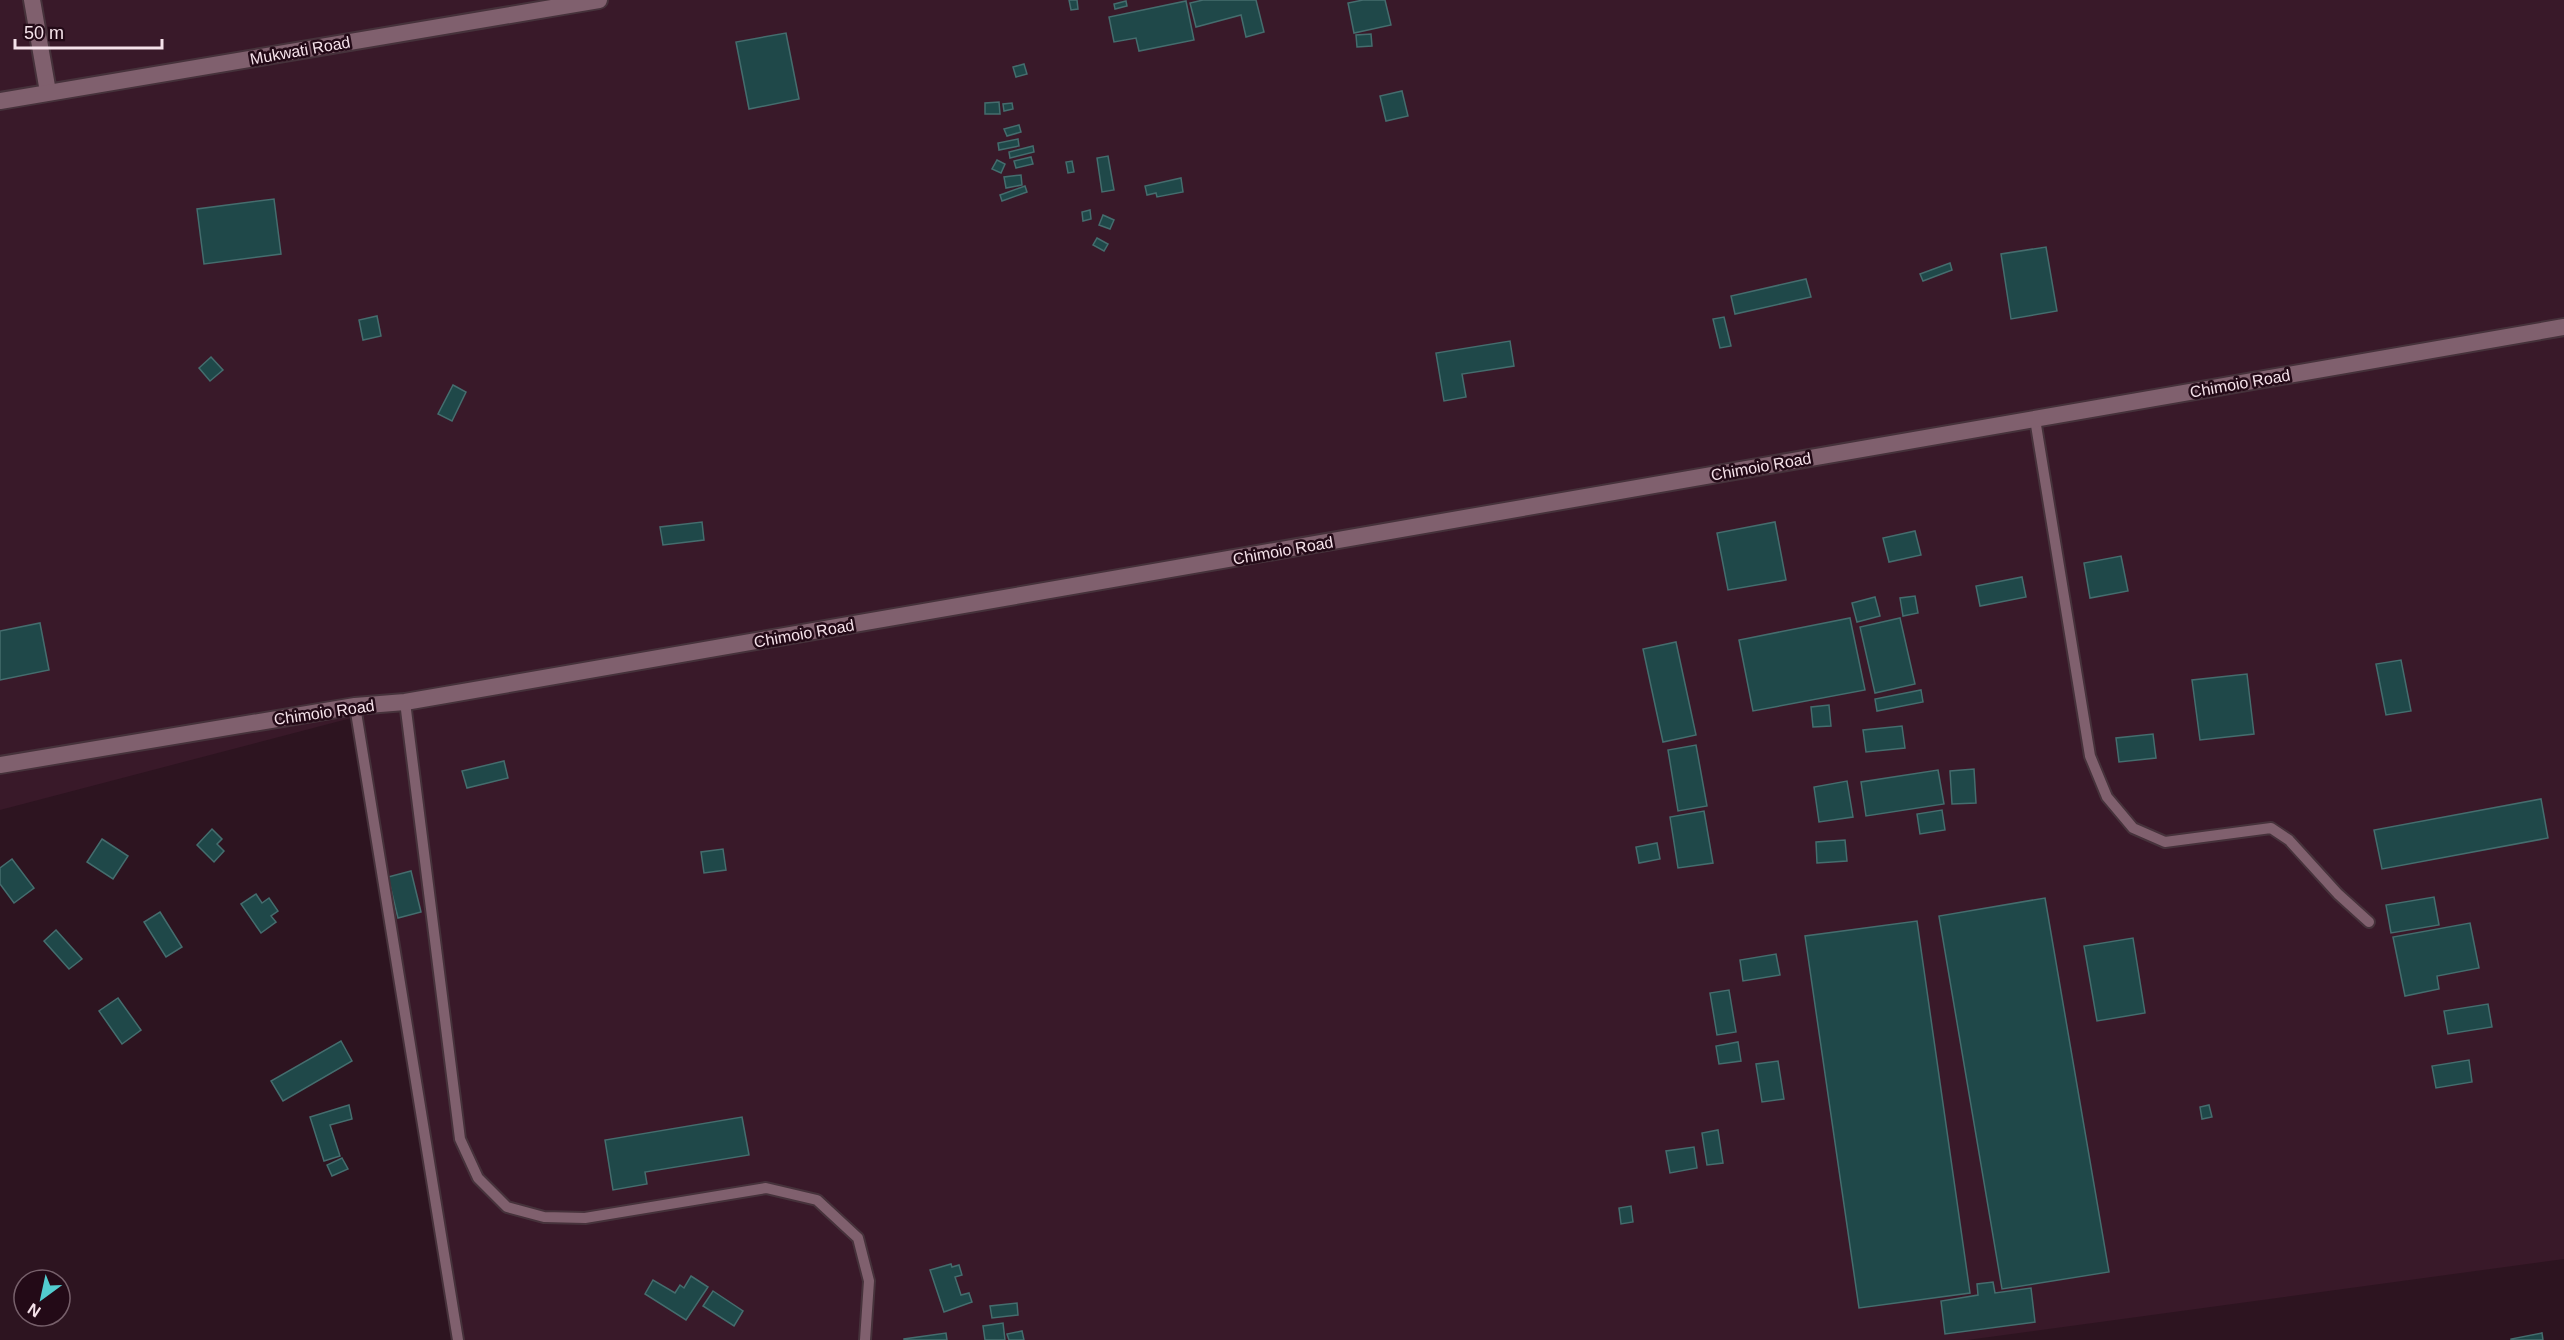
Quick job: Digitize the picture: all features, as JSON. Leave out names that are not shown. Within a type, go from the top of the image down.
[{"type":"street","points":[[32,0],[48,92]]},
{"type":"street","name":"Mukwati Road","points":[[0,101],[599,0]]},
{"type":"street","name":"Chimoio Road","points":[[0,765],[355,706],[405,702],[2564,327]]},
{"type":"lane","points":[[2035,419],[2090,756],[2107,797],[2133,828],[2165,842],[2271,828],[2289,840],[2338,894],[2369,922]]},
{"type":"lane","points":[[405,702],[460,1139],[478,1178],[507,1207],[544,1217],[585,1218],[766,1188],[817,1200],[858,1238],[870,1281],[865,1340]]},
{"type":"lane","points":[[355,706],[458,1340]]},
{"type":"shaded area","points":[[0,0],[2564,0],[2564,1259],[1967,1340],[451,1340],[359,716],[0,810]]},
{"type":"building","points":[[1069,0],[1077,0],[1078,9],[1071,10]]},
{"type":"building","points":[[1203,0],[1256,0],[1264,32],[1246,37],[1241,15],[1196,27],[1190,3]]},
{"type":"building","points":[[1385,0],[1391,25],[1354,33],[1348,3]]},
{"type":"building","points":[[1126,1],[1127,6],[1115,9],[1114,4]]},
{"type":"building","points":[[1186,1],[1194,40],[1139,51],[1136,38],[1114,42],[1109,17]]},
{"type":"building","points":[[786,33],[799,99],[749,109],[736,42]]},
{"type":"building","points":[[1371,34],[1372,46],[1357,47],[1356,35]]},
{"type":"building","points":[[1024,64],[1027,74],[1016,77],[1013,67]]},
{"type":"building","points":[[1402,91],[1408,116],[1386,121],[1380,96]]},
{"type":"building","points":[[999,102],[1000,114],[985,114],[985,103]]},
{"type":"building","points":[[1012,103],[1013,109],[1004,111],[1003,104]]},
{"type":"building","points":[[1019,125],[1021,132],[1007,136],[1004,129]]},
{"type":"building","points":[[1018,139],[1019,146],[999,150],[998,143]]},
{"type":"building","points":[[1033,146],[1034,152],[1010,158],[1009,152]]},
{"type":"building","points":[[1108,156],[1114,190],[1102,192],[1097,158]]},
{"type":"building","points":[[1031,157],[1033,164],[1016,168],[1014,161]]},
{"type":"building","points":[[997,160],[1005,164],[1001,173],[992,169]]},
{"type":"building","points":[[1072,161],[1074,172],[1068,173],[1066,162]]},
{"type":"building","points":[[1021,175],[1022,185],[1006,188],[1004,177]]},
{"type":"building","points":[[1181,178],[1183,192],[1157,197],[1156,193],[1147,195],[1145,186]]},
{"type":"building","points":[[1025,186],[1027,192],[1002,201],[1000,195]]},
{"type":"building","points":[[274,199],[281,254],[204,264],[197,209]]},
{"type":"building","points":[[1090,210],[1091,219],[1083,221],[1082,212]]},
{"type":"building","points":[[1103,215],[1114,220],[1110,229],[1099,225]]},
{"type":"building","points":[[1097,238],[1108,244],[1104,251],[1093,245]]},
{"type":"building","points":[[2046,247],[2057,311],[2011,319],[2001,254]]},
{"type":"building","points":[[1950,263],[1952,270],[1923,281],[1920,274]]},
{"type":"building","points":[[1806,279],[1811,297],[1735,314],[1731,296]]},
{"type":"building","points":[[377,316],[381,336],[363,340],[359,320]]},
{"type":"building","points":[[1724,317],[1731,346],[1720,348],[1713,319]]},
{"type":"building","points":[[1510,341],[1514,366],[1462,374],[1466,397],[1444,401],[1436,353]]},
{"type":"building","points":[[211,357],[223,370],[210,381],[199,368]]},
{"type":"building","points":[[453,385],[466,392],[452,421],[438,414]]},
{"type":"building","points":[[702,522],[704,540],[663,545],[660,527]]},
{"type":"building","points":[[1775,522],[1786,580],[1728,590],[1717,533]]},
{"type":"building","points":[[1915,531],[1921,555],[1889,562],[1883,538]]},
{"type":"building","points":[[2121,556],[2128,591],[2090,598],[2084,563]]},
{"type":"building","points":[[2022,577],[2026,597],[1980,606],[1976,586]]},
{"type":"building","points":[[1915,596],[1918,613],[1903,616],[1900,598]]},
{"type":"building","points":[[1875,597],[1880,616],[1857,622],[1852,603]]},
{"type":"building","points":[[1850,618],[1865,690],[1753,711],[1739,640]]},
{"type":"building","points":[[1900,618],[1915,684],[1875,693],[1860,627]]},
{"type":"building","points":[[40,623],[49,670],[0,680],[0,631]]},
{"type":"building","points":[[1676,642],[1696,735],[1663,742],[1643,649]]},
{"type":"building","points":[[2401,660],[2411,711],[2386,715],[2376,664]]},
{"type":"building","points":[[2247,674],[2254,734],[2200,740],[2192,680]]},
{"type":"building","points":[[1921,690],[1923,702],[1877,711],[1875,699]]},
{"type":"building","points":[[1829,705],[1831,726],[1813,727],[1811,707]]},
{"type":"building","points":[[1902,726],[1905,748],[1866,752],[1863,730]]},
{"type":"building","points":[[2153,734],[2156,758],[2119,762],[2116,738]]},
{"type":"building","points":[[1696,745],[1707,806],[1678,811],[1668,750]]},
{"type":"building","points":[[504,761],[508,778],[467,788],[462,771]]},
{"type":"building","points":[[1974,769],[1976,803],[1952,804],[1950,771]]},
{"type":"building","points":[[1938,770],[1944,804],[1866,816],[1861,782]]},
{"type":"building","points":[[1847,781],[1853,817],[1819,822],[1814,787]]},
{"type":"building","points":[[2541,799],[2548,838],[2382,869],[2374,830]]},
{"type":"building","points":[[1942,810],[1945,830],[1920,834],[1917,814]]},
{"type":"building","points":[[1704,811],[1713,863],[1678,868],[1670,817]]},
{"type":"building","points":[[212,829],[222,839],[217,844],[224,851],[214,862],[197,845]]},
{"type":"building","points":[[102,839],[128,856],[113,879],[87,862]]},
{"type":"building","points":[[1845,840],[1847,861],[1817,863],[1816,842]]},
{"type":"building","points":[[1657,843],[1660,859],[1639,863],[1636,847]]},
{"type":"building","points":[[723,849],[726,870],[704,873],[701,852]]},
{"type":"building","points":[[12,859],[34,888],[14,903],[0,884],[0,868]]},
{"type":"building","points":[[411,871],[421,912],[398,918],[388,877]]},
{"type":"building","points":[[256,894],[262,903],[269,898],[278,911],[271,916],[276,922],[261,933],[241,904]]},
{"type":"building","points":[[2434,897],[2439,925],[2391,933],[2386,905]]},
{"type":"building","points":[[2045,898],[2109,1272],[2002,1289],[1939,916]]},
{"type":"building","points":[[160,912],[182,947],[166,957],[144,922]]},
{"type":"building","points":[[1917,921],[1970,1293],[1859,1308],[1805,936]]},
{"type":"building","points":[[2470,923],[2479,968],[2437,976],[2439,989],[2405,996],[2393,937]]},
{"type":"building","points":[[56,930],[82,959],[69,969],[44,941]]},
{"type":"building","points":[[2133,938],[2145,1013],[2097,1021],[2084,946]]},
{"type":"building","points":[[1776,954],[1780,975],[1743,981],[1740,960]]},
{"type":"building","points":[[1729,990],[1736,1032],[1717,1035],[1710,993]]},
{"type":"building","points":[[118,998],[141,1030],[122,1044],[99,1011]]},
{"type":"building","points":[[2488,1004],[2492,1027],[2448,1034],[2444,1011]]},
{"type":"building","points":[[341,1041],[352,1061],[283,1101],[271,1081]]},
{"type":"building","points":[[1738,1042],[1741,1061],[1719,1064],[1716,1046]]},
{"type":"building","points":[[2469,1060],[2472,1082],[2436,1088],[2432,1066]]},
{"type":"building","points":[[1778,1061],[1784,1099],[1762,1102],[1756,1064]]},
{"type":"building","points":[[349,1105],[352,1119],[330,1125],[340,1156],[324,1161],[310,1117]]},
{"type":"building","points":[[2209,1105],[2212,1117],[2202,1119],[2200,1107]]},
{"type":"building","points":[[742,1117],[749,1155],[645,1172],[647,1184],[613,1190],[605,1140]]},
{"type":"building","points":[[1718,1130],[1723,1163],[1707,1165],[1702,1133]]},
{"type":"building","points":[[1694,1147],[1697,1168],[1670,1173],[1666,1151]]},
{"type":"building","points":[[342,1158],[348,1169],[332,1176],[327,1165]]},
{"type":"building","points":[[1631,1206],[1633,1222],[1621,1224],[1619,1208]]},
{"type":"building","points":[[951,1264],[952,1267],[959,1265],[962,1275],[955,1277],[961,1295],[969,1293],[972,1302],[944,1312],[930,1270]]},
{"type":"building","points":[[691,1276],[708,1287],[686,1320],[645,1294],[653,1280],[675,1293],[680,1285],[684,1288]]},
{"type":"building","points":[[1993,1282],[1995,1293],[2031,1288],[2035,1322],[1945,1334],[1941,1301],[1978,1295],[1977,1284]]},
{"type":"building","points":[[713,1291],[743,1311],[734,1326],[703,1306]]},
{"type":"building","points":[[1017,1303],[1018,1315],[992,1318],[990,1306]]},
{"type":"building","points":[[1003,1323],[1005,1340],[985,1340],[983,1326]]},
{"type":"building","points":[[1022,1331],[1024,1340],[1009,1340],[1007,1334]]},
{"type":"building","points":[[946,1333],[947,1340],[904,1340],[904,1339]]},
{"type":"building","points":[[2542,1333],[2543,1340],[2511,1340],[2511,1339]]}]
